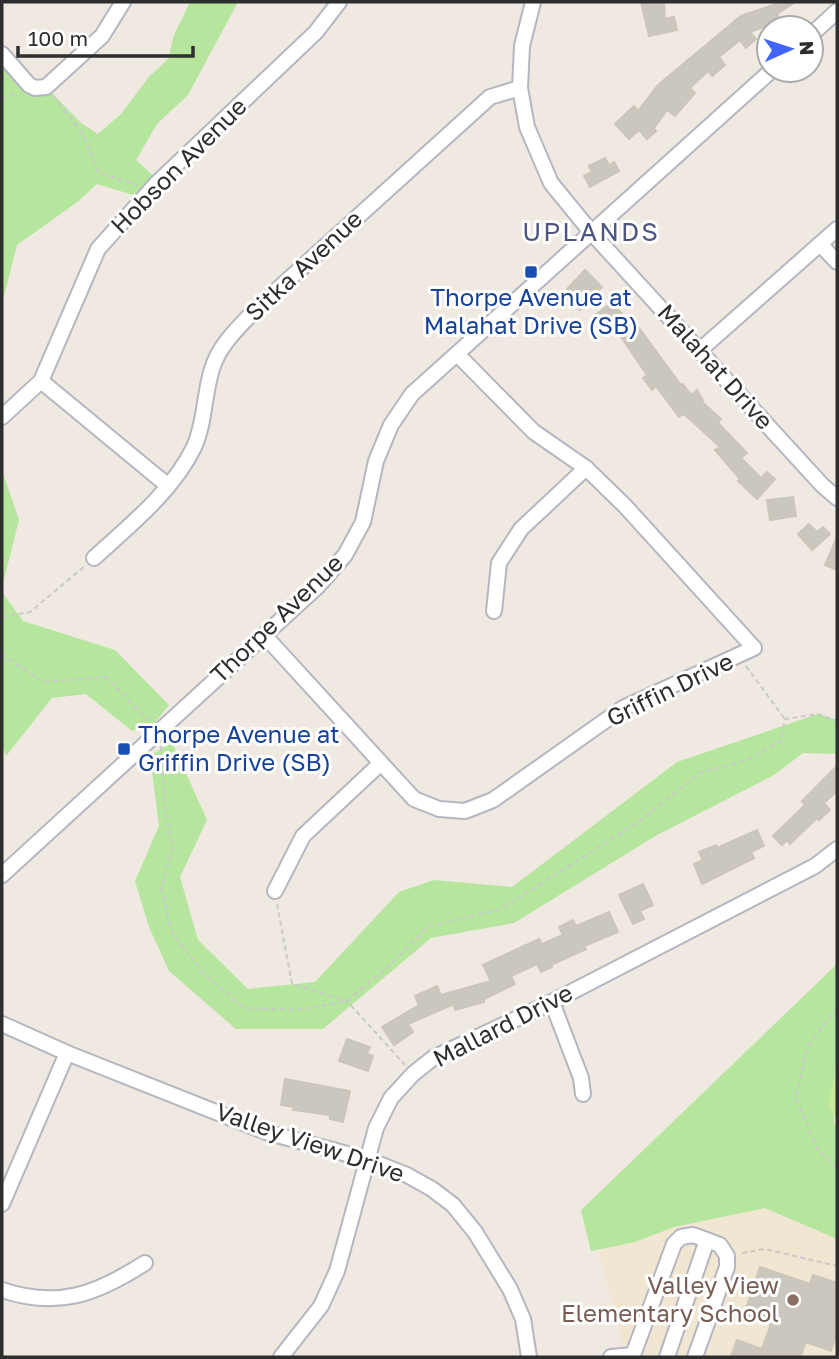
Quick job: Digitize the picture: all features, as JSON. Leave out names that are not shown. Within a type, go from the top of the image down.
[{"type":"street","points":[[2,54],[29,85],[35,88],[46,87],[102,36],[123,2]]},
{"type":"street","name":"Hobson Avenue","points":[[2,417],[41,381],[98,249],[150,190],[316,32],[339,2]]},
{"type":"street","points":[[520,88],[522,46],[533,2]]},
{"type":"street","name":"Thorpe Avenue","points":[[2,875],[318,586],[345,555],[363,522],[376,461],[391,425],[412,394],[756,84]]},
{"type":"street","name":"Malahat Drive","points":[[520,88],[527,127],[551,183],[591,232],[822,485],[837,498]]},
{"type":"street","name":"Sitka Avenue","points":[[94,558],[149,507],[186,461],[195,444],[212,367],[229,338],[256,309],[491,97],[520,88]]},
{"type":"street","points":[[700,350],[837,229]]},
{"type":"street","points":[[820,244],[837,262]]},
{"type":"street","name":"Griffin Drive","points":[[264,635],[414,799],[439,809],[465,811],[493,800],[622,708],[754,648],[625,506],[586,468],[534,432],[457,354]]},
{"type":"street","points":[[41,381],[167,485]]},
{"type":"street","points":[[494,611],[499,563],[521,529],[586,468]]},
{"type":"street","points":[[275,891],[303,836],[381,763]]},
{"type":"street","name":"Mallard Drive","points":[[281,1357],[321,1306],[337,1271],[376,1128],[391,1098],[413,1074],[433,1058],[552,1002],[815,866],[837,849]]},
{"type":"street","points":[[552,1002],[581,1078],[583,1094]]},
{"type":"street","name":"Valley View Drive","points":[[2,1024],[67,1053],[266,1132],[369,1160],[407,1175],[432,1189],[453,1205],[475,1232],[510,1289],[523,1319],[529,1357]]},
{"type":"street","points":[[2,1204],[67,1053]]},
{"type":"street","points":[[611,1357],[634,1355],[674,1244],[681,1237],[693,1235],[720,1245],[727,1256],[727,1267],[695,1357]]},
{"type":"street","points":[[667,1357],[707,1240]]},
{"type":"street","points":[[2,1290],[50,1299],[77,1297],[118,1281],[145,1263]]},
{"type":"path","points":[[2,100],[29,85]]},
{"type":"path","points":[[46,87],[83,134],[99,173],[150,190]]},
{"type":"path","points":[[2,617],[30,612],[94,558]]},
{"type":"path","points":[[2,654],[43,682],[106,677],[160,732],[166,810],[173,848],[161,888],[172,933],[206,976],[244,1008],[297,1010],[347,1001],[388,967],[427,927],[501,909],[637,823],[699,774],[749,759],[781,741],[785,719],[739,656]]},
{"type":"path","points":[[785,719],[818,713],[837,721]]},
{"type":"path","points":[[275,891],[292,984],[347,1001],[413,1074]]},
{"type":"path","points":[[837,1008],[807,1048],[796,1099],[818,1150],[837,1168]]},
{"type":"path","points":[[727,1256],[765,1249],[837,1266]]},
{"type":"shaded area","points":[[837,971],[837,1357],[620,1357],[623,1346],[588,1210]]},
{"type":"green space","points":[[190,2],[238,2],[188,95],[157,124],[136,160],[156,178],[133,195],[97,184],[76,203],[17,245],[2,304],[2,54],[29,85],[46,87],[80,122],[98,134],[121,114],[148,78],[168,59],[174,35]]},
{"type":"green space","points":[[2,470],[19,520],[2,587]]},
{"type":"green space","points":[[2,592],[23,621],[115,650],[169,705],[153,725],[132,731],[86,694],[52,698],[6,756],[2,745]]},
{"type":"green space","points":[[818,714],[837,720],[837,754],[803,753],[774,775],[657,835],[514,923],[431,938],[323,1029],[236,1029],[169,971],[149,927],[135,881],[159,826],[150,756],[172,742],[207,820],[180,877],[198,940],[248,989],[315,982],[399,892],[434,880],[512,887],[677,762]]},
{"type":"green space","points":[[837,964],[834,1123],[837,1127],[837,1239],[765,1208],[674,1227],[635,1242],[591,1251],[581,1210]]},
{"type":"green space","points":[[837,1075],[837,1118],[828,1106]]},
{"type":"building","points":[[641,2],[664,2],[665,19],[674,17],[677,30],[649,36]]},
{"type":"building","points":[[782,2],[795,2],[777,14],[755,14],[755,30],[750,32],[755,40],[746,48],[740,40],[719,57],[725,65],[712,76],[708,71],[690,88],[695,93],[675,116],[667,110],[654,128],[656,131],[647,139],[639,130],[629,139],[615,124],[634,106],[638,111],[658,85],[741,16]]},
{"type":"building","points":[[605,158],[609,165],[614,162],[619,171],[590,187],[584,176],[592,172],[589,166]]},
{"type":"building","points":[[585,270],[602,287],[580,310],[567,298],[571,293],[567,289]]},
{"type":"building","points":[[613,302],[632,327],[636,324],[681,385],[683,384],[691,395],[697,390],[703,400],[701,401],[721,419],[718,423],[747,453],[741,458],[761,478],[767,472],[775,479],[757,499],[738,481],[740,479],[715,450],[720,447],[684,414],[679,417],[656,386],[652,390],[643,378],[647,375],[613,325],[605,330],[594,316]]},
{"type":"building","points":[[793,497],[796,516],[770,520],[767,500]]},
{"type":"building","points":[[809,524],[817,532],[823,527],[830,534],[812,550],[798,534]]},
{"type":"building","points":[[837,537],[837,570],[825,565]]},
{"type":"building","points":[[837,766],[837,791],[824,803],[830,810],[819,820],[817,818],[790,844],[787,840],[782,845],[773,836],[805,805],[802,801]]},
{"type":"building","points":[[757,830],[764,846],[751,852],[754,858],[702,884],[694,864],[703,860],[699,852],[716,845],[717,848]]},
{"type":"building","points":[[643,884],[653,905],[640,911],[644,919],[633,924],[619,895]]},
{"type":"building","points":[[609,912],[618,932],[584,946],[586,949],[541,972],[537,964],[511,976],[515,984],[484,999],[484,1002],[455,1010],[454,1004],[408,1024],[413,1032],[394,1045],[382,1027],[419,1005],[415,996],[437,986],[441,995],[491,981],[483,965],[539,939],[542,944],[563,935],[559,927],[573,920],[576,926]]},
{"type":"building","points":[[347,1039],[370,1047],[367,1054],[373,1056],[368,1071],[339,1061]]},
{"type":"building","points":[[285,1079],[350,1091],[343,1122],[330,1119],[330,1115],[293,1110],[294,1107],[281,1105]]},
{"type":"building","name":"Valley View Elementary School","points":[[760,1267],[810,1284],[813,1275],[837,1283],[837,1332],[831,1351],[806,1342],[800,1357],[731,1357],[737,1340],[762,1349],[771,1324],[744,1315]]},
{"type":"place","name":"Thorpe Avenue at Malahat Drive (SB)","points":[[531,272]]},
{"type":"place","name":"Thorpe Avenue at Griffin Drive (SB)","points":[[124,749]]},
{"type":"place","name":"Valley View Elementary School","points":[[793,1300]]},
{"type":"district","name":"UPLANDS","points":[[591,232]]}]
